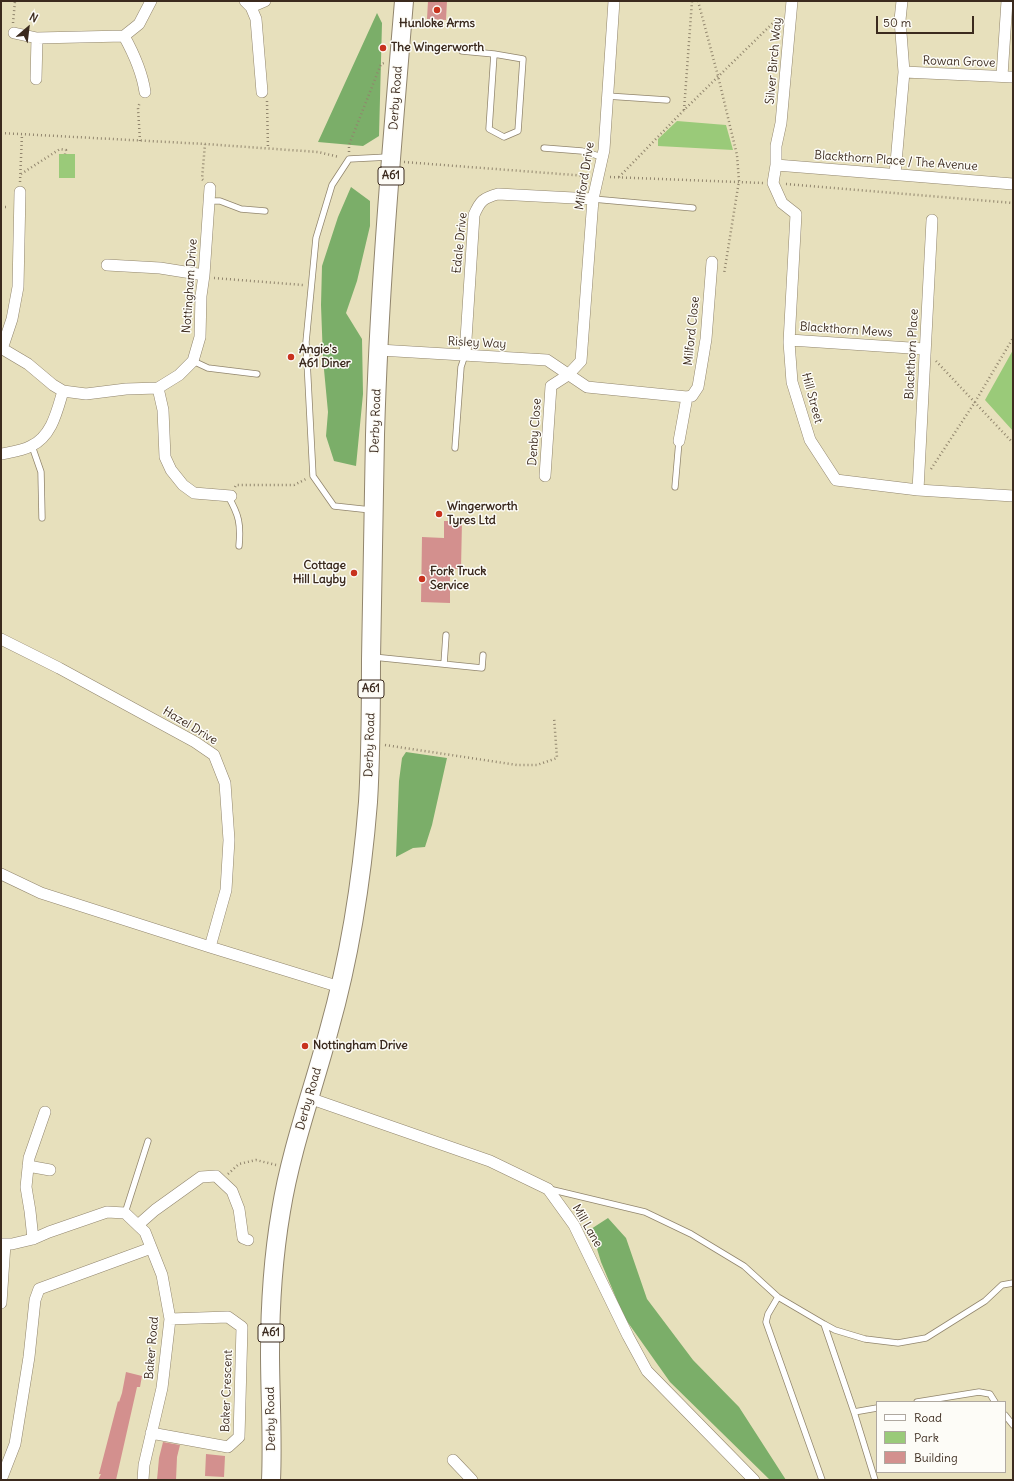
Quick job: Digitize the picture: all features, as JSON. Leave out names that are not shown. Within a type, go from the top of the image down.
[{"type":"highway","name":"Derby Road","points":[[271,1480],[270,1351],[272,1267],[282,1202],[290,1168],[340,987],[356,903],[368,803],[371,742],[375,435],[379,350],[404,1]]},
{"type":"street","points":[[14,33],[37,38],[124,36],[139,24],[151,1]]},
{"type":"street","points":[[262,92],[256,19],[248,4],[265,1]]},
{"type":"street","name":"Milford Drive","points":[[568,375],[581,361],[593,199],[602,157],[614,1]]},
{"type":"street","points":[[895,174],[904,72],[900,20],[902,1]]},
{"type":"street","points":[[1007,1],[1007,77]]},
{"type":"street","name":"Silver Birch Way","points":[[776,165],[776,146],[781,123],[792,3]]},
{"type":"street","points":[[124,36],[131,48],[142,78],[145,92]]},
{"type":"street","points":[[36,79],[37,38]]},
{"type":"street","name":"Rowan Grove","points":[[904,72],[1007,77]]},
{"type":"street","points":[[773,183],[776,165]]},
{"type":"street","name":"Blackthorn Place / The Avenue","points":[[776,165],[1013,184]]},
{"type":"street","name":"Hill Street","points":[[773,183],[782,203],[796,214],[790,340],[792,382],[810,440],[836,480],[918,490],[1013,496]]},
{"type":"street","name":"Nottingham Drive","points":[[2,348],[28,364],[63,391],[86,394],[126,389],[158,388],[179,375],[193,361],[200,337],[201,296],[204,276],[210,188]]},
{"type":"street","points":[[2,348],[12,320],[18,287],[20,192]]},
{"type":"street","name":"Edale Drive","points":[[465,355],[474,215],[479,204],[486,197],[498,194],[593,199]]},
{"type":"street","name":"Blackthorn Place","points":[[918,490],[932,220]]},
{"type":"street","name":"Milford Close","points":[[686,397],[692,396],[698,387],[706,339],[712,262]]},
{"type":"street","points":[[107,265],[160,268],[204,276]]},
{"type":"street","name":"Blackthorn Mews","points":[[790,340],[925,349]]},
{"type":"street","name":"Risley Way","points":[[379,350],[547,360],[568,375]]},
{"type":"street","points":[[568,375],[587,387],[686,397],[679,441]]},
{"type":"street","name":"Denby Close","points":[[544,476],[551,386],[568,375]]},
{"type":"street","points":[[158,388],[163,410],[165,457],[171,470],[183,485],[194,493],[229,496]]},
{"type":"street","points":[[1,454],[32,446],[42,439],[53,424],[63,391]]},
{"type":"street","name":"Hazel Drive","points":[[1,639],[59,668],[188,738],[214,755],[225,783],[229,840],[226,890],[210,947]]},
{"type":"street","points":[[1,874],[41,893],[340,987]]},
{"type":"street","name":"Mill Lane","points":[[309,1098],[490,1160],[548,1189],[574,1225],[628,1336],[647,1371],[754,1480]]},
{"type":"street","points":[[33,1238],[26,1188],[28,1166],[29,1158],[45,1112]]},
{"type":"street","points":[[28,1166],[50,1170]]},
{"type":"street","points":[[138,1225],[155,1210],[201,1177],[216,1176],[232,1191],[239,1209],[243,1238],[248,1240]]},
{"type":"street","points":[[1,1303],[3,1244],[12,1244],[33,1238],[107,1212],[125,1213]]},
{"type":"street","name":"Baker Road","points":[[125,1213],[145,1232],[162,1275],[170,1319],[162,1388],[144,1465],[143,1480]]},
{"type":"street","points":[[1,1480],[15,1444],[29,1357],[35,1300],[39,1289],[151,1248]]},
{"type":"street","name":"Baker Crescent","points":[[151,1433],[228,1447],[239,1437],[242,1327],[228,1317],[170,1319]]},
{"type":"street","points":[[453,1460],[472,1480]]},
{"type":"lane","points":[[462,51],[494,54],[523,59],[518,131],[504,137],[489,129],[494,54]]},
{"type":"lane","points":[[607,96],[667,100]]},
{"type":"lane","points":[[544,148],[582,151],[602,157]]},
{"type":"lane","points":[[374,511],[334,506],[314,476],[306,342],[316,238],[332,185],[349,159],[392,159]]},
{"type":"lane","points":[[593,199],[693,208]]},
{"type":"lane","points":[[209,201],[220,201],[242,209],[265,210]]},
{"type":"lane","points":[[455,448],[461,367],[465,355]]},
{"type":"lane","points":[[193,361],[208,368],[257,374]]},
{"type":"lane","points":[[675,487],[679,441]]},
{"type":"lane","points":[[32,446],[41,472],[42,518]]},
{"type":"lane","points":[[229,496],[239,519],[239,546]]},
{"type":"lane","points":[[444,664],[446,635]]},
{"type":"lane","points":[[371,656],[482,668],[483,655]]},
{"type":"lane","points":[[125,1213],[148,1141]]},
{"type":"lane","points":[[548,1189],[645,1212],[691,1234],[744,1266],[778,1297],[824,1324],[835,1330],[865,1339],[898,1344],[926,1338],[985,1301],[1002,1285],[1013,1283]]},
{"type":"lane","points":[[778,1297],[768,1314],[766,1322],[822,1480]]},
{"type":"lane","points":[[824,1324],[875,1480]]},
{"type":"lane","points":[[923,1401],[979,1392],[990,1394],[994,1401]]},
{"type":"lane","points":[[854,1412],[876,1408]]},
{"type":"lane","points":[[1006,1416],[1013,1425]]},
{"type":"path","points":[[14,33],[12,27],[15,1]]},
{"type":"path","points":[[684,110],[692,1]]},
{"type":"path","points":[[698,1],[737,155],[739,181],[723,280]]},
{"type":"path","points":[[619,178],[684,110],[792,3]]},
{"type":"path","points":[[1,133],[205,144],[318,152],[349,159],[349,145],[381,64],[399,57]]},
{"type":"path","points":[[262,92],[267,99],[268,149]]},
{"type":"path","points":[[138,108],[140,141]]},
{"type":"path","points":[[20,192],[22,134]]},
{"type":"path","points":[[205,144],[202,179],[210,188]]},
{"type":"path","points":[[21,174],[60,149],[66,150],[65,154]]},
{"type":"path","points":[[392,159],[598,177],[773,183],[1013,203]]},
{"type":"path","points":[[204,276],[311,286]]},
{"type":"path","points":[[918,490],[975,402],[1013,338]]},
{"type":"path","points":[[925,349],[1013,443]]},
{"type":"path","points":[[229,496],[236,484],[294,485],[314,476]]},
{"type":"path","points":[[371,742],[517,765],[537,766],[556,758],[554,717]]},
{"type":"green space","points":[[377,13],[382,23],[379,136],[363,146],[318,142]]},
{"type":"green space","points":[[677,121],[726,125],[733,150],[658,146],[658,139]]},
{"type":"green space","points":[[59,154],[75,154],[75,178],[59,178]]},
{"type":"green space","points":[[351,187],[370,201],[370,226],[357,281],[346,313],[362,339],[363,394],[356,466],[334,461],[326,436],[328,412],[323,359],[321,305],[322,266],[338,217]]},
{"type":"green space","points":[[1013,350],[1013,431],[985,400]]},
{"type":"green space","points":[[406,752],[447,758],[432,825],[425,847],[413,848],[396,857],[399,781],[402,758]]},
{"type":"green space","points":[[608,1218],[626,1238],[647,1299],[693,1360],[739,1407],[786,1480],[770,1480],[670,1382],[624,1317],[601,1262],[591,1229]]},
{"type":"building","name":"Hunloke Arms","points":[[428,1],[447,1],[446,20],[427,19]]},
{"type":"building","points":[[444,521],[462,521],[461,569],[450,569],[450,603],[421,602],[422,537],[444,538]]},
{"type":"building","points":[[126,1372],[142,1376],[140,1387],[137,1387],[116,1480],[98,1480],[101,1474],[99,1474],[118,1401],[119,1402],[122,1393]]},
{"type":"building","points":[[163,1442],[180,1445],[177,1457],[176,1480],[157,1480],[159,1458]]},
{"type":"building","points":[[206,1454],[225,1456],[224,1477],[205,1476]]},
{"type":"place","name":"Hunloke Arms","points":[[437,10]]},
{"type":"place","name":"The Wingerworth","points":[[383,48]]},
{"type":"place","name":"Angie's A61 Diner","points":[[291,357]]},
{"type":"place","name":"Wingerworth Tyres Ltd","points":[[439,514]]},
{"type":"place","name":"Cottage Hill Layby","points":[[354,573]]},
{"type":"place","name":"Fork Truck Service","points":[[422,579]]},
{"type":"place","name":"Nottingham Drive","points":[[305,1046]]}]
